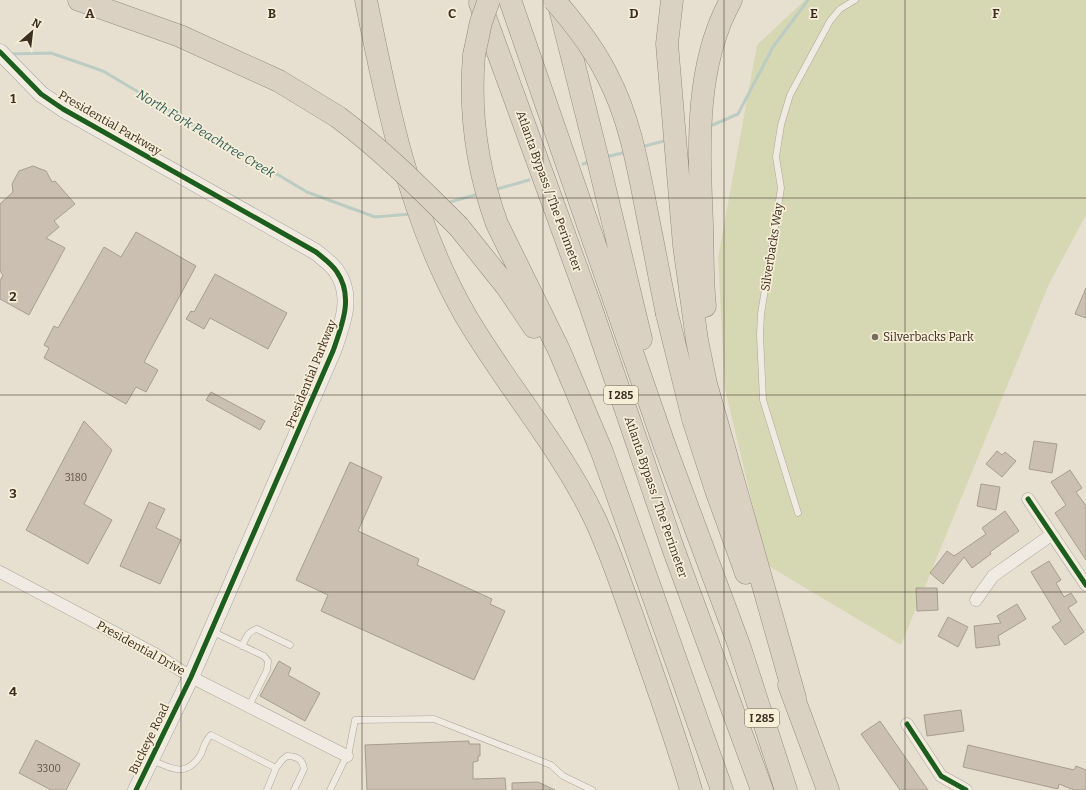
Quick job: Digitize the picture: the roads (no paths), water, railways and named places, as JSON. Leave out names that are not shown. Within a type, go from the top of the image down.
[{"type":"highway","points":[[79,0],[180,36],[279,80],[338,117],[366,139],[414,181],[459,227],[507,287],[539,335],[602,452]]},
{"type":"highway","points":[[366,0],[410,191],[426,232],[463,312],[496,365],[568,470],[592,513],[616,571],[675,734],[691,790]]},
{"type":"highway","name":"Atlanta Bypass / The Perimeter","points":[[478,0],[590,305],[673,548],[762,790]]},
{"type":"highway","points":[[488,0],[481,22],[473,69],[472,103],[476,151],[486,194],[497,224],[582,401],[602,452],[684,687],[722,790]]},
{"type":"highway","name":"Atlanta Bypass / The Perimeter","points":[[510,0],[664,444],[739,645],[786,790]]},
{"type":"highway","points":[[554,0],[579,29],[593,49],[608,76],[623,110],[635,154],[667,314],[693,419],[716,490],[751,587],[795,698],[828,790]]},
{"type":"highway","points":[[558,0],[599,163],[664,444]]},
{"type":"highway","points":[[672,0],[667,44],[684,245],[697,340],[706,384],[795,698]]},
{"type":"highway","points":[[728,459],[709,344],[705,301],[700,178],[705,74],[723,15],[731,0]]},
{"type":"highway","points":[[739,645],[800,790]]},
{"type":"highway","points":[[684,687],[707,790]]},
{"type":"street","name":"Presidential Parkway","points":[[0,52],[20,74],[42,94],[64,109],[316,252],[337,272],[345,290],[345,316],[333,350],[181,698]]},
{"type":"street","points":[[1028,499],[1086,584]]},
{"type":"street","points":[[976,600],[993,576],[1052,535]]},
{"type":"street","name":"Presidential Drive","points":[[0,572],[156,654],[191,677],[347,756]]},
{"type":"street","name":"Buckeye Road","points":[[136,790],[181,698]]},
{"type":"street","points":[[907,724],[941,776],[966,790]]},
{"type":"lane","name":"Silverbacks Way","points":[[798,513],[763,400],[760,335],[761,314],[781,188],[776,157],[781,125],[790,95],[830,20],[840,9],[855,0]]},
{"type":"lane","points":[[242,646],[248,633],[257,629],[290,645]]},
{"type":"lane","points":[[211,631],[264,656],[268,660],[268,665],[249,706]]},
{"type":"lane","points":[[330,790],[347,756],[354,720],[434,719],[551,765],[563,776],[592,790]]},
{"type":"lane","points":[[151,759],[175,770],[188,768],[200,755],[206,740],[211,735],[276,768]]},
{"type":"lane","points":[[267,790],[276,768],[286,756],[297,758],[302,761],[304,769],[294,790]]},
{"type":"waterway","name":"North Fork Peachtree Creek","points":[[708,127],[738,114],[773,47],[808,0]]},
{"type":"waterway","name":"North Fork Peachtree Creek","points":[[10,54],[51,53],[103,71],[307,192],[375,217],[411,214]]},
{"type":"waterway","name":"North Fork Peachtree Creek","points":[[641,147],[664,141]]},
{"type":"waterway","name":"North Fork Peachtree Creek","points":[[606,157],[626,152]]},
{"type":"waterway","name":"North Fork Peachtree Creek","points":[[583,164],[589,162]]},
{"type":"waterway","name":"North Fork Peachtree Creek","points":[[494,190],[529,180]]},
{"type":"waterway","name":"North Fork Peachtree Creek","points":[[446,203],[479,194]]},
{"type":"place","name":"Silverbacks Park","points":[[875,337]]}]
